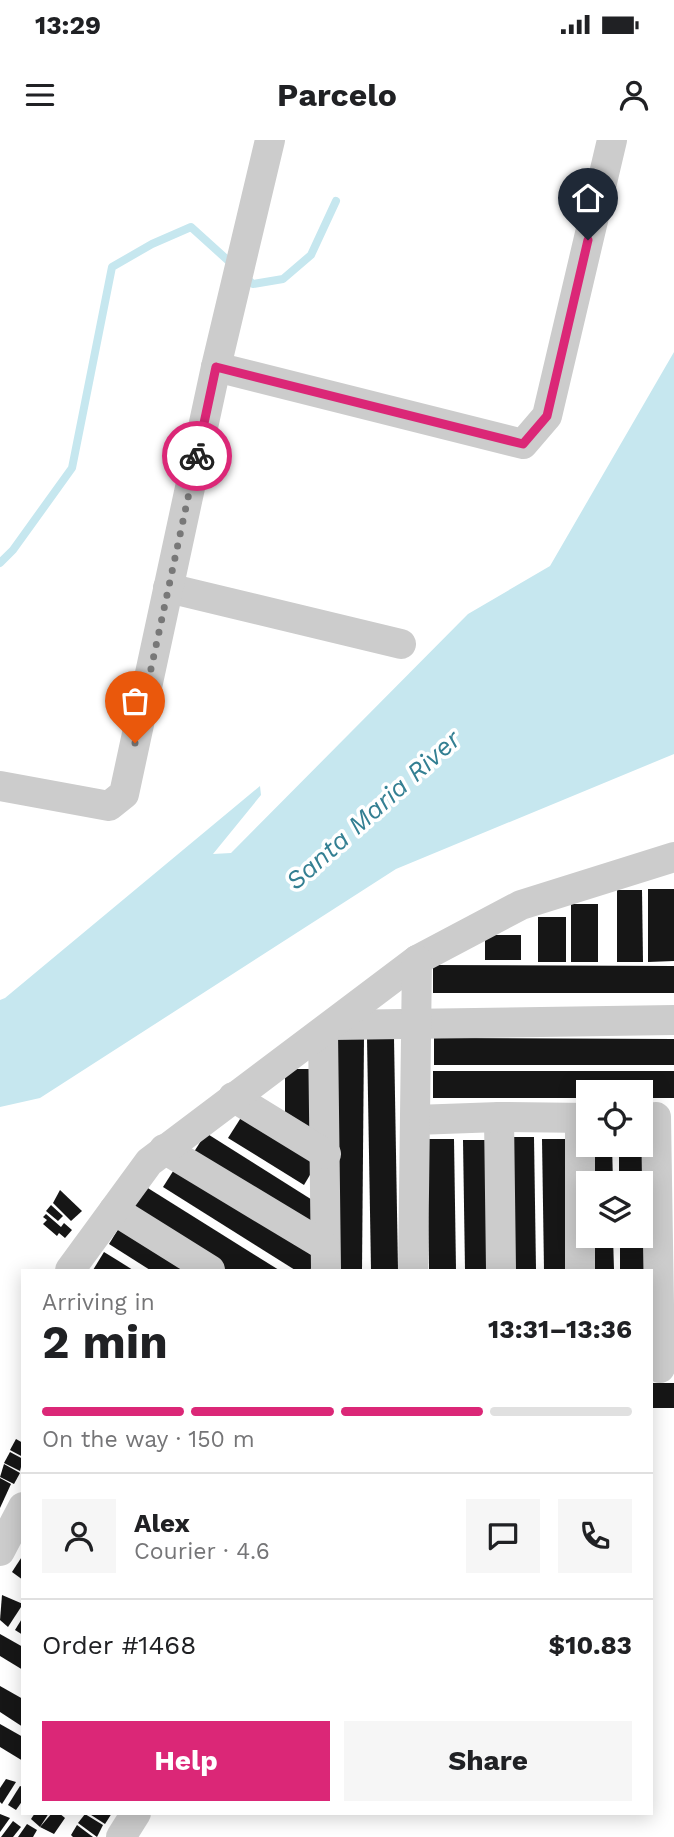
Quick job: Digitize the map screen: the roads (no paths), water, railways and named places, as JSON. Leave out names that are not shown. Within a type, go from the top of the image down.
[{"type":"street","points":[[0,786],[109,806],[124,794],[216,367],[270,140]]},
{"type":"street","points":[[216,367],[523,444],[547,416],[612,140]]},
{"type":"street","points":[[169,589],[401,644]]},
{"type":"street","points":[[72,1269],[149,1162],[416,960],[521,905],[674,857]]},
{"type":"street","points":[[413,1269],[416,960]]},
{"type":"street","points":[[328,1028],[417,1023],[674,1020]]},
{"type":"street","points":[[325,1258],[328,1028]]},
{"type":"street","points":[[233,1097],[326,1154]]},
{"type":"street","points":[[499,1117],[500,1269]]},
{"type":"street","points":[[657,1117],[662,1368]]},
{"type":"street","points":[[415,1119],[576,1118]]},
{"type":"street","points":[[164,1149],[325,1258]]},
{"type":"street","points":[[580,1269],[583,1157]]},
{"type":"street","points":[[114,1210],[208,1269]]},
{"type":"street","points":[[0,1551],[21,1511]]},
{"type":"street","points":[[121,1837],[135,1815]]},
{"type":"water","name":"Santa Maria River","points":[[674,352],[674,754],[396,869],[40,1098],[0,1107],[0,1000],[260,786],[261,795],[213,854],[231,853],[468,614],[550,566]]},
{"type":"waterway","points":[[245,277],[253,284],[283,279],[311,255],[336,201]]},
{"type":"waterway","points":[[0,563],[13,550],[72,468],[112,267],[152,244],[191,227],[233,265]]}]
